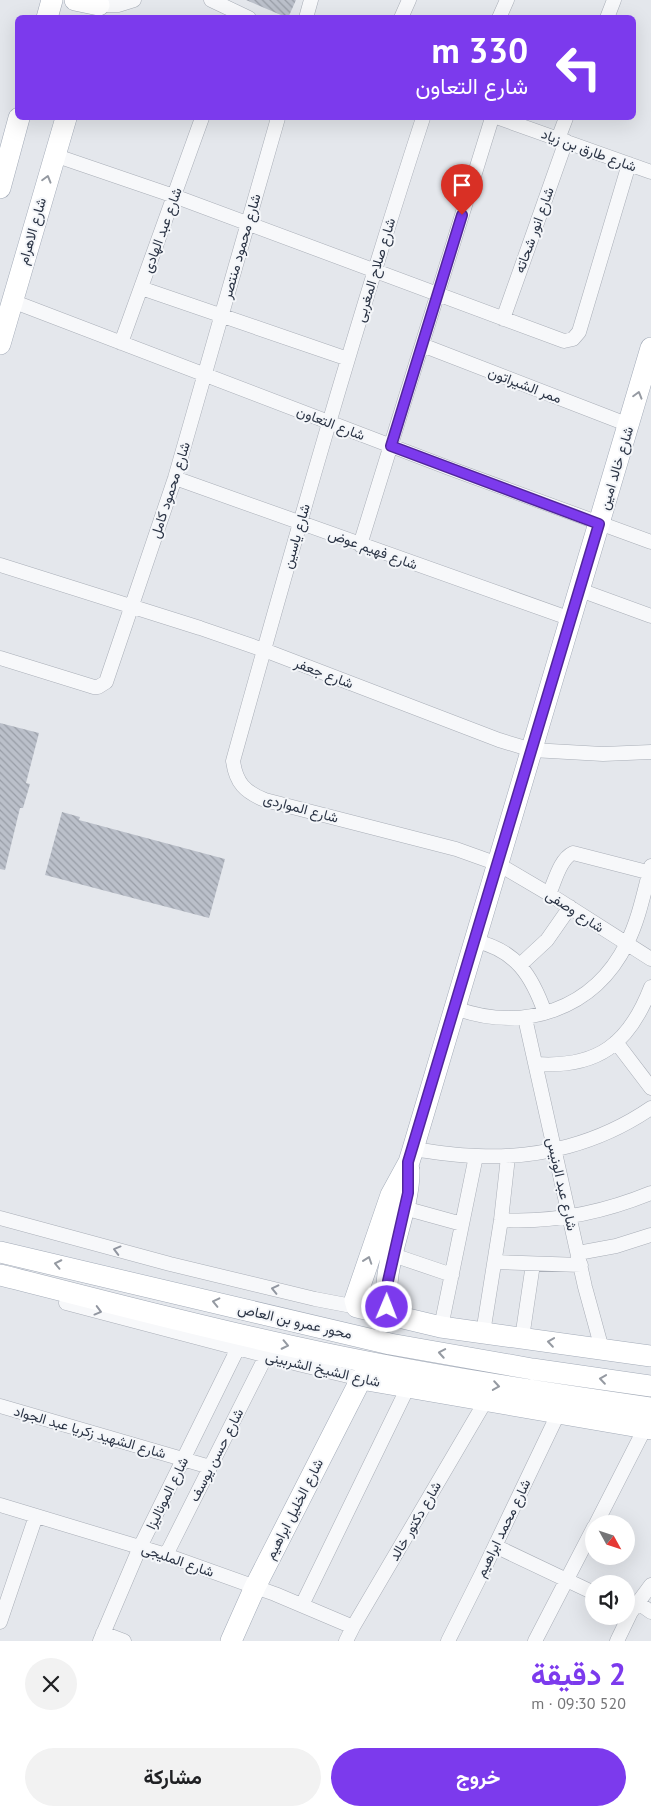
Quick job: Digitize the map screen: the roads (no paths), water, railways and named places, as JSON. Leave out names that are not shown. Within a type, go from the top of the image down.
[{"type":"main road","points":[[48,15],[52,0]]},
{"type":"main road","points":[[75,0],[98,8]]},
{"type":"main road","points":[[0,188],[18,120]]},
{"type":"main road","name":"شارع الاهرام","points":[[0,344],[65,120]]},
{"type":"main road","name":"شارع خالد امين","points":[[357,1306],[355,1297],[391,1195],[411,1156],[651,348]]},
{"type":"main road","name":"شارع خالد امين","points":[[390,1315],[386,1300],[393,1255],[404,1208],[411,1156]]},
{"type":"main road","name":"محور عمرو بن العاص","points":[[0,1252],[390,1344],[532,1369],[651,1386]]},
{"type":"main road","name":"محور عمرو بن العاص","points":[[0,1275],[216,1329],[322,1353],[463,1380],[651,1408]]},
{"type":"main road","points":[[357,1306],[440,1327],[651,1356]]},
{"type":"main road","name":"شارع الشيخ الشربينى","points":[[361,1379],[648,1429]]},
{"type":"main road","name":"شارع الخليل ابراهيم","points":[[231,1641],[254,1587],[361,1379]]},
{"type":"street","points":[[98,8],[134,0]]},
{"type":"street","points":[[211,0],[240,15]]},
{"type":"street","points":[[307,15],[311,0]]},
{"type":"street","points":[[403,15],[409,0]]},
{"type":"street","points":[[500,15],[507,0]]},
{"type":"street","points":[[608,15],[614,0]]},
{"type":"street","name":"شارع عبد الهادى","points":[[121,343],[201,120]]},
{"type":"street","name":"شارع محمود منتصر","points":[[205,375],[277,120]]},
{"type":"street","name":"شارع صلاح المغربى","points":[[330,423],[373,271],[422,120]]},
{"type":"street","points":[[360,545],[491,120]]},
{"type":"street","name":"شارع طارق بن زياد","points":[[505,120],[651,172]]},
{"type":"street","name":"شارع انور شحاته","points":[[503,319],[562,140],[566,120]]},
{"type":"street","points":[[54,155],[174,196],[437,295],[560,340],[568,341],[576,336],[580,329],[629,164]]},
{"type":"street","points":[[141,288],[348,359]]},
{"type":"street","name":"شارع التعاون","points":[[12,301],[330,423],[651,542]]},
{"type":"street","name":"ممر الشيراتون","points":[[422,345],[629,425]]},
{"type":"street","name":"شارع محمود كامل","points":[[0,658],[94,687],[98,687],[106,682],[175,478],[205,375]]},
{"type":"street","name":"شارع ياسين","points":[[264,650],[330,423]]},
{"type":"street","name":"شارع فهيم عوض","points":[[175,478],[571,619]]},
{"type":"street","name":"شارع جعفر","points":[[0,564],[132,605],[264,650],[499,740],[532,750],[603,754],[651,752]]},
{"type":"street","points":[[580,590],[651,616]]},
{"type":"street","name":"شارع المواردى","points":[[264,650],[233,761],[237,778],[247,790],[265,800],[456,849],[498,864]]},
{"type":"street","points":[[455,1008],[473,1015],[495,1018],[525,1018],[561,1007],[596,985],[610,971],[627,944],[639,912],[650,870],[573,853],[563,863],[549,894]]},
{"type":"street","name":"شارع وصفى","points":[[498,864],[651,959]]},
{"type":"street","points":[[520,965],[546,940],[570,907]]},
{"type":"street","points":[[475,941],[489,944],[506,953],[520,965],[539,995],[545,1013]]},
{"type":"street","points":[[536,1064],[555,1066],[572,1064],[603,1052],[616,1042],[635,1022],[651,987]]},
{"type":"street","name":"شارع عبد الونيس","points":[[525,1018],[579,1259],[602,1349]]},
{"type":"street","points":[[616,1042],[651,1088]]},
{"type":"street","points":[[411,1156],[508,1157],[555,1150],[598,1137],[620,1127],[651,1108]]},
{"type":"street","points":[[440,1327],[476,1156]]},
{"type":"street","points":[[483,1333],[501,1220],[508,1157]]},
{"type":"street","points":[[501,1220],[536,1221],[570,1218],[599,1212],[651,1193]]},
{"type":"street","points":[[404,1208],[462,1224]]},
{"type":"street","points":[[0,1218],[170,1264],[309,1298],[357,1306]]},
{"type":"street","points":[[495,1262],[533,1264],[579,1259],[651,1235]]},
{"type":"street","points":[[393,1255],[452,1275]]},
{"type":"street","points":[[522,1338],[533,1264]]},
{"type":"street","name":"شارع الشيخ الشربينى","points":[[0,1285],[266,1356],[361,1379]]},
{"type":"street","name":"شارع الموناليزا","points":[[101,1637],[140,1547],[238,1348]]},
{"type":"street","name":"شارع حسن يوسف","points":[[166,1555],[266,1356]]},
{"type":"street","points":[[302,1605],[408,1387]]},
{"type":"street","name":"شارع دكتور خالد","points":[[346,1641],[485,1402]]},
{"type":"street","name":"شارع الشهيد زكريا عبد الجواد","points":[[0,1406],[210,1467]]},
{"type":"street","name":"شارع محمد ابراهيم","points":[[448,1641],[558,1414]]},
{"type":"street","points":[[601,1515],[648,1429]]},
{"type":"street","name":"شارع المليجى","points":[[0,1505],[166,1555],[302,1605],[353,1627]]},
{"type":"street","points":[[0,1622],[36,1516]]},
{"type":"street","points":[[535,1641],[585,1544]]},
{"type":"street","points":[[495,1546],[585,1589]]},
{"type":"street","points":[[635,1605],[651,1586]]},
{"type":"street","points":[[635,1609],[651,1612]]},
{"type":"street","points":[[618,1641],[625,1625]]},
{"type":"street","points":[[101,1637],[124,1641]]}]
